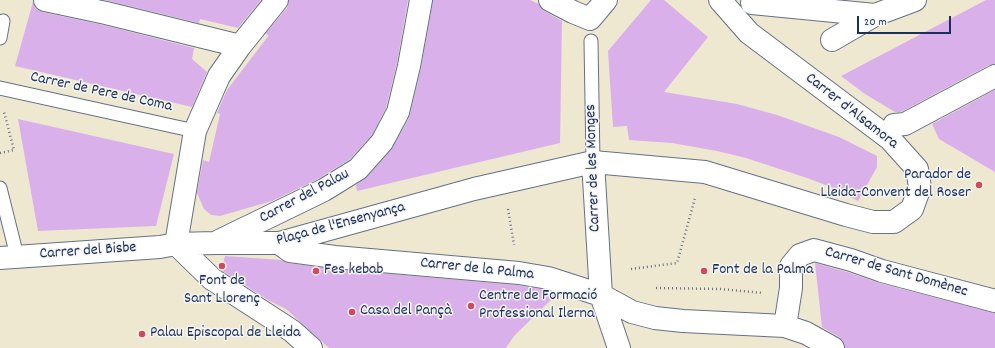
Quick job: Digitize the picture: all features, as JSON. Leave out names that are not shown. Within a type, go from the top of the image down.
[{"type":"street","points":[[45,0],[108,6],[240,46]]},
{"type":"street","points":[[277,0],[240,46],[219,76],[195,131],[176,244],[212,279],[292,331],[311,348]]},
{"type":"street","name":"Carrer del Palau","points":[[215,243],[324,190],[358,169],[382,142],[398,112],[409,66],[421,0]]},
{"type":"street","points":[[550,0],[590,19],[606,0]]},
{"type":"street","name":"Carrer d'Alsamora","points":[[592,162],[705,172],[873,222],[894,222],[912,208],[920,188],[917,169],[890,139],[749,33],[720,0]]},
{"type":"street","points":[[832,40],[875,15],[914,0]]},
{"type":"street","points":[[752,3],[875,15]]},
{"type":"street","points":[[894,125],[905,124],[995,76]]},
{"type":"street","name":"Plaça de l'Ensenyança","points":[[176,244],[279,243],[474,189],[592,162]]},
{"type":"street","name":"Carrer de les Monges","points":[[592,162],[601,295],[619,348]]},
{"type":"street","name":"Carrer de la Palma","points":[[279,243],[290,251],[335,257],[519,273],[548,278],[601,295],[632,312],[655,318],[683,321],[785,326],[806,333],[834,348]]},
{"type":"street","name":"Carrer del Bisbe","points":[[8,257],[160,247],[176,244]]},
{"type":"street","name":"Carrer de Sant Domènec","points":[[785,326],[791,288],[791,266],[800,255],[814,250],[851,260],[889,273],[995,301]]},
{"type":"lane","points":[[0,38],[3,21]]},
{"type":"lane","name":"Carrer de les Monges","points":[[591,41],[592,162]]},
{"type":"lane","name":"Carrer de Pere de Coma","points":[[0,88],[195,131]]},
{"type":"lane","points":[[0,188],[8,257]]},
{"type":"path","points":[[0,153],[14,150],[2,106]]},
{"type":"path","points":[[504,182],[519,273]]},
{"type":"path","points":[[632,269],[677,263],[696,194]]},
{"type":"path","points":[[720,289],[769,294]]},
{"type":"building","points":[[105,0],[261,0],[238,28],[200,19],[199,23]]},
{"type":"building","points":[[289,0],[408,0],[397,63],[386,108],[372,135],[350,159],[318,179],[272,201],[220,216],[211,215],[204,209],[197,193],[203,160],[209,162],[220,114],[217,113],[227,90],[269,35],[265,34],[287,8]]},
{"type":"building","points":[[433,0],[530,0],[539,4],[544,11],[562,21],[560,143],[357,191],[356,185],[367,177],[391,150],[409,118],[421,68]]},
{"type":"building","points":[[651,0],[664,0],[708,37],[664,92],[737,104],[777,115],[839,137],[877,156],[877,167],[858,201],[831,187],[746,158],[672,143],[629,140],[627,126],[613,127],[608,51]]},
{"type":"building","points":[[986,0],[995,0],[995,64],[989,65],[901,112],[895,112],[865,94],[841,76]]},
{"type":"building","points":[[33,2],[36,9],[42,12],[103,25],[194,48],[192,59],[207,72],[192,107],[15,66]]},
{"type":"building","points":[[995,90],[995,172],[939,139],[932,124]]},
{"type":"building","points":[[18,119],[174,154],[156,226],[38,231]]},
{"type":"building","points":[[225,256],[281,260],[288,263],[334,269],[517,285],[545,290],[557,294],[514,336],[506,348],[329,348],[286,309],[268,300],[221,270]]},
{"type":"building","points":[[815,263],[879,283],[995,313],[995,348],[845,348],[844,342],[839,337],[822,327]]},
{"type":"place","name":"Parador de Lleida-Convent del Roser","points":[[979,185]]},
{"type":"place","name":"Font de Sant Llorenç","points":[[222,266]]},
{"type":"place","name":"Fes kebab","points":[[316,271]]},
{"type":"place","name":"Font de la Palma","points":[[704,271]]},
{"type":"place","name":"Centre de Formació Professional Ilerna","points":[[471,306]]},
{"type":"place","name":"Casa del Pançà","points":[[352,312]]},
{"type":"place","name":"Palau Episcopal de Lleida","points":[[142,334]]}]
